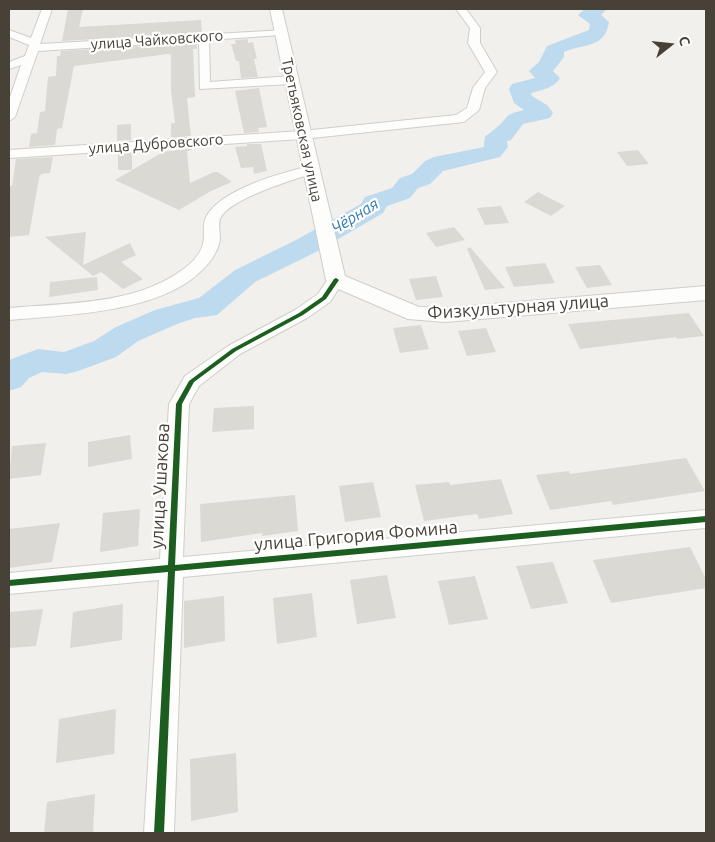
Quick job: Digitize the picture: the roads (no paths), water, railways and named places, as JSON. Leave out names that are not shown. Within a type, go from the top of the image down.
[{"type":"street","points":[[9,117],[47,9]]},
{"type":"street","name":"Третьяковская улица","points":[[276,9],[310,170],[335,274]]},
{"type":"street","name":"улица Дубровского","points":[[9,154],[302,134],[459,119],[473,110],[479,88],[491,72],[474,43],[475,28],[461,9]]},
{"type":"street","name":"улица Чайковского","points":[[9,33],[33,50],[281,32]]},
{"type":"street","points":[[204,37],[204,86],[291,80]]},
{"type":"street","points":[[9,66],[33,50]]},
{"type":"street","points":[[9,314],[123,300],[168,285],[187,275],[208,252],[214,216],[221,208],[256,189],[310,170]]},
{"type":"street","name":"Физкультурная улица","points":[[335,274],[416,314],[445,315],[706,293]]},
{"type":"street","name":"улица Ушакова","points":[[159,833],[179,404],[192,381],[234,350],[301,314],[324,298],[335,274]]},
{"type":"street","name":"улица Григория Фомина","points":[[9,583],[706,519]]},
{"type":"waterway","name":"Чёрная","points":[[9,379],[17,370],[38,360],[66,363],[105,349],[127,334],[166,317],[193,308],[206,308],[245,276],[306,246],[374,207],[374,202],[401,193],[409,183],[421,179],[434,166],[443,162],[458,161],[492,152],[496,147],[495,138],[503,135],[515,119],[542,113],[524,101],[520,94],[520,89],[537,85],[550,78],[539,71],[549,65],[550,59],[554,57],[554,50],[587,39],[598,33],[600,22],[587,15],[598,9]]}]
